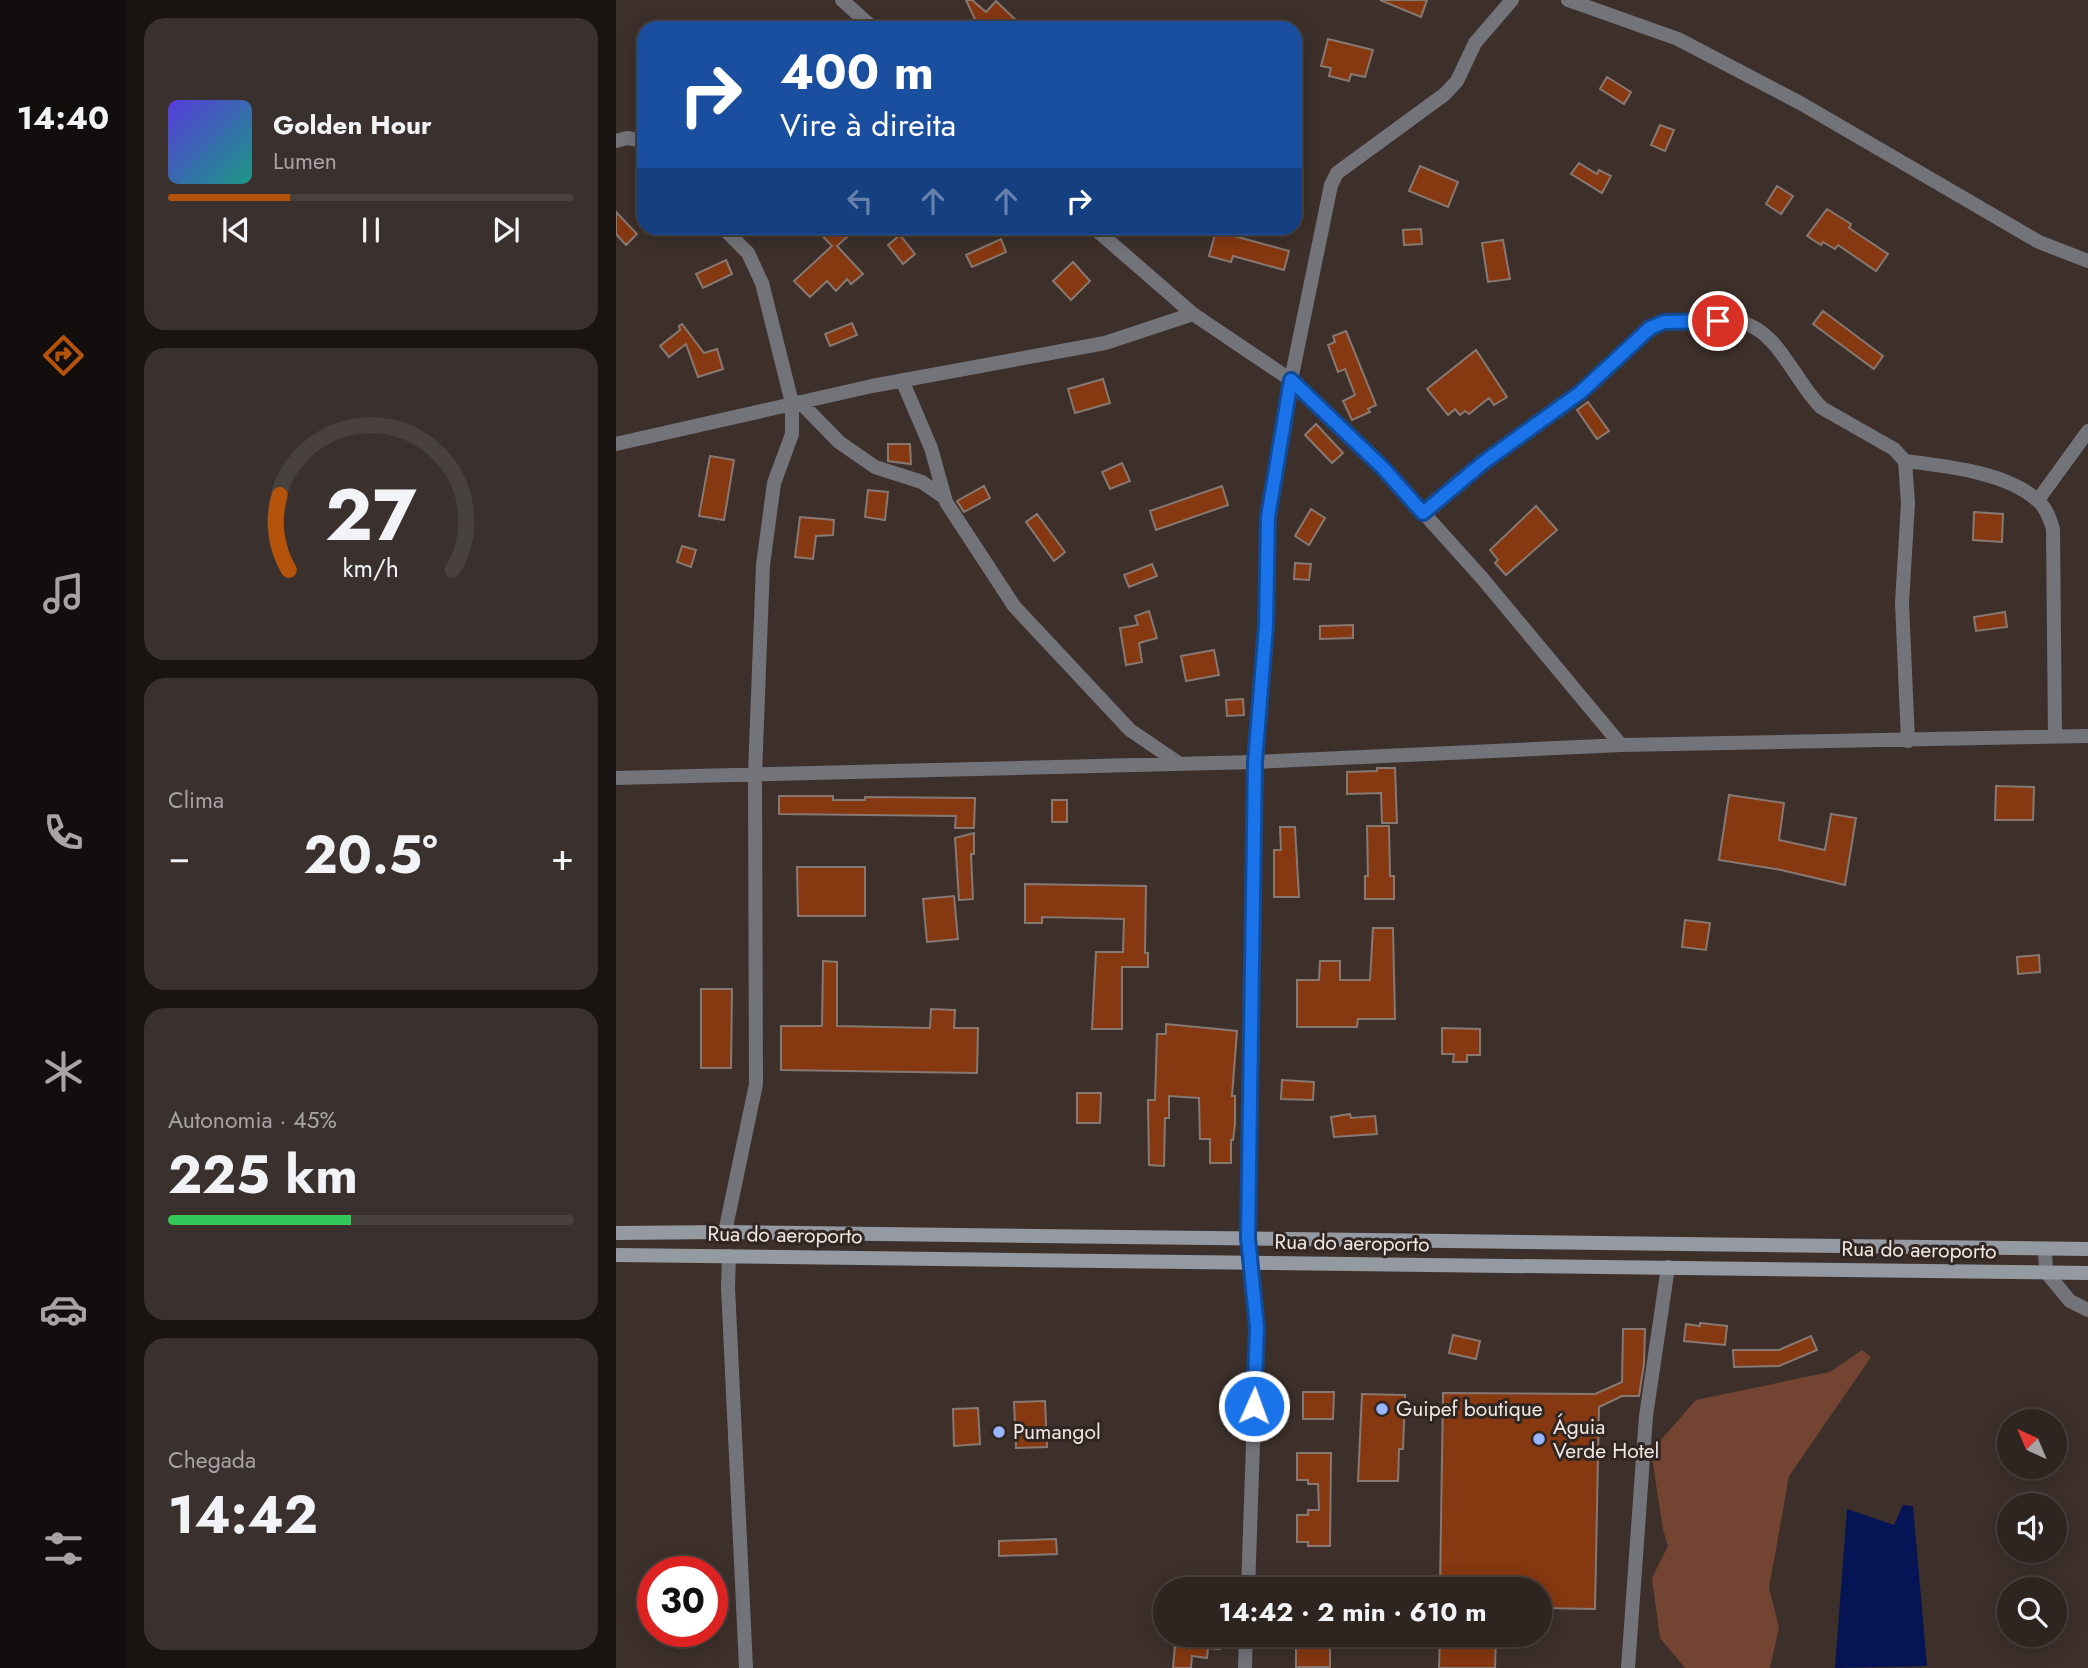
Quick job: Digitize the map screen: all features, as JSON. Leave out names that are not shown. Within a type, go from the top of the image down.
[{"type":"main road","name":"Rua do aeroporto","points":[[616,1233],[725,1232],[2088,1249]]},
{"type":"main road","name":"Rua do aeroporto","points":[[616,1255],[2088,1273]]},
{"type":"street","points":[[842,0],[865,21]]},
{"type":"street","points":[[1248,1577],[1257,1328],[1248,1238],[1255,762],[1266,626],[1268,517],[1291,380],[1331,185],[1337,173],[1446,94],[1457,81],[1475,43],[1512,0]]},
{"type":"street","points":[[1568,0],[1678,39],[1802,104],[2039,242],[2088,261]]},
{"type":"street","points":[[616,141],[627,138],[637,140]]},
{"type":"street","points":[[725,1232],[756,1084],[755,774],[763,565],[774,483],[792,434],[796,402],[762,283],[748,253],[730,235]]},
{"type":"street","points":[[1102,235],[1193,314],[1291,380],[1383,468],[1482,578],[1620,745]]},
{"type":"street","points":[[616,444],[902,380],[1105,343],[1193,314]]},
{"type":"street","points":[[1423,513],[1484,462],[1581,392],[1650,328],[1664,322],[1695,319],[1741,322],[1755,328],[1769,339],[1822,408],[1894,449],[1905,461],[1908,503],[1902,603],[1908,741]]},
{"type":"street","points":[[902,380],[931,448],[944,498],[1014,606],[1130,730],[1180,764]]},
{"type":"street","points":[[796,402],[839,442],[875,467],[922,482],[944,498]]},
{"type":"street","points":[[2038,500],[2088,431]]},
{"type":"street","points":[[1905,461],[1966,468],[2017,488],[2038,500],[2049,515],[2053,528],[2055,737]]},
{"type":"street","points":[[616,778],[1255,762],[1620,745],[2088,736]]},
{"type":"street","points":[[2045,1249],[2046,1272],[2070,1301],[2088,1310]]},
{"type":"street","points":[[729,1256],[728,1287],[746,1668]]},
{"type":"street","points":[[1628,1668],[1646,1416],[1668,1267]]},
{"type":"street","points":[[1245,1668],[1246,1647]]},
{"type":"shaded area","points":[[1862,1350],[1871,1357],[1789,1476],[1769,1588],[1779,1627],[1770,1668],[1685,1668],[1660,1638],[1652,1578],[1668,1546],[1663,1530],[1651,1451],[1696,1400],[1830,1372]]},
{"type":"shaded area","points":[[1903,1505],[1913,1506],[1927,1666],[1835,1668],[1847,1509],[1894,1525]]},
{"type":"building","points":[[966,0],[972,0],[986,12],[996,1],[1017,21],[976,21]]},
{"type":"building","points":[[1380,0],[1427,0],[1421,17]]},
{"type":"building","points":[[1328,39],[1373,50],[1365,77],[1351,74],[1349,81],[1329,76],[1331,68],[1321,66]]},
{"type":"building","points":[[1607,77],[1631,92],[1624,104],[1600,89]]},
{"type":"building","points":[[1660,125],[1674,130],[1665,151],[1651,145]]},
{"type":"building","points":[[1579,163],[1597,174],[1599,170],[1611,176],[1602,193],[1571,174]]},
{"type":"building","points":[[1420,166],[1458,182],[1448,207],[1409,191]]},
{"type":"building","points":[[1777,186],[1793,196],[1781,214],[1766,204]]},
{"type":"building","points":[[1827,209],[1851,224],[1849,228],[1888,254],[1876,271],[1838,245],[1835,249],[1823,242],[1821,245],[1807,236]]},
{"type":"building","points":[[616,212],[637,234],[626,245],[616,234]]},
{"type":"building","points":[[1421,229],[1422,244],[1404,245],[1403,230]]},
{"type":"building","points":[[822,235],[849,235],[837,246],[863,274],[851,284],[847,279],[836,291],[827,281],[810,297],[794,281],[832,246]]},
{"type":"building","points":[[900,235],[915,254],[903,264],[888,245]]},
{"type":"building","points":[[1215,235],[1231,235],[1289,251],[1284,270],[1233,256],[1231,262],[1209,256]]},
{"type":"building","points":[[1001,239],[1006,252],[972,267],[966,255]]},
{"type":"building","points":[[1503,240],[1510,279],[1488,282],[1482,243]]},
{"type":"building","points":[[726,260],[732,274],[703,288],[696,274]]},
{"type":"building","points":[[1073,262],[1090,281],[1071,300],[1053,281]]},
{"type":"building","points":[[1823,311],[1883,356],[1874,369],[1813,324]]},
{"type":"building","points":[[852,323],[857,335],[830,346],[825,334]]},
{"type":"building","points":[[682,324],[704,353],[717,349],[723,369],[698,377],[686,344],[669,357],[660,346],[680,330],[679,326]]},
{"type":"building","points":[[1346,331],[1376,405],[1368,409],[1370,412],[1352,420],[1343,401],[1355,395],[1345,369],[1338,372],[1328,345],[1335,342],[1333,336]]},
{"type":"building","points":[[1476,350],[1507,397],[1494,405],[1489,398],[1469,414],[1465,411],[1460,415],[1455,409],[1448,415],[1427,389]]},
{"type":"building","points":[[1103,379],[1110,403],[1075,413],[1068,389]]},
{"type":"building","points":[[1588,402],[1609,431],[1597,439],[1577,410]]},
{"type":"building","points":[[1316,424],[1343,453],[1332,463],[1305,435]]},
{"type":"building","points":[[888,444],[910,444],[911,464],[888,461]]},
{"type":"building","points":[[710,456],[734,460],[724,520],[699,516]]},
{"type":"building","points":[[1122,463],[1130,481],[1110,489],[1102,472]]},
{"type":"building","points":[[984,486],[990,498],[964,512],[957,501]]},
{"type":"building","points":[[1222,486],[1228,505],[1156,530],[1150,511]]},
{"type":"building","points":[[868,490],[888,492],[885,520],[865,517]]},
{"type":"building","points":[[1536,506],[1557,530],[1506,575],[1495,563],[1498,560],[1490,550]]},
{"type":"building","points":[[1311,509],[1325,518],[1309,545],[1295,536]]},
{"type":"building","points":[[1974,512],[2003,514],[2002,542],[1973,540]]},
{"type":"building","points":[[1037,514],[1065,552],[1054,561],[1026,522]]},
{"type":"building","points":[[800,517],[834,520],[833,535],[816,536],[813,559],[795,557]]},
{"type":"building","points":[[682,546],[696,550],[691,567],[677,562]]},
{"type":"building","points":[[1295,563],[1311,564],[1309,580],[1294,579]]},
{"type":"building","points":[[1152,564],[1157,576],[1129,587],[1124,575]]},
{"type":"building","points":[[1149,611],[1157,638],[1139,643],[1142,662],[1126,665],[1120,628],[1138,625],[1135,616]]},
{"type":"building","points":[[2005,612],[2007,627],[1976,631],[1974,617]]},
{"type":"building","points":[[1353,625],[1353,638],[1320,639],[1320,626]]},
{"type":"building","points":[[1214,650],[1219,675],[1186,681],[1181,656]]},
{"type":"building","points":[[1243,699],[1244,715],[1227,716],[1226,700]]},
{"type":"building","points":[[1377,768],[1395,768],[1397,823],[1382,823],[1381,793],[1347,794],[1347,772],[1377,771]]},
{"type":"building","points":[[1996,786],[2034,787],[2033,820],[1995,820]]},
{"type":"building","points":[[1729,795],[1784,803],[1779,840],[1825,850],[1831,814],[1856,818],[1845,885],[1781,870],[1719,860]]},
{"type":"building","points":[[779,796],[833,796],[833,800],[865,800],[865,797],[975,798],[974,828],[955,828],[956,816],[779,814]]},
{"type":"building","points":[[1052,800],[1067,800],[1067,822],[1052,822]]},
{"type":"building","points":[[1367,826],[1389,826],[1390,876],[1394,876],[1394,899],[1365,899],[1365,876],[1368,876]]},
{"type":"building","points":[[1280,827],[1295,827],[1299,897],[1274,897],[1274,850],[1281,850]]},
{"type":"building","points":[[974,833],[974,854],[971,854],[973,899],[959,900],[955,838]]},
{"type":"building","points":[[797,867],[865,867],[865,916],[798,916]]},
{"type":"building","points":[[1025,884],[1146,886],[1145,953],[1148,953],[1148,967],[1122,967],[1122,1029],[1092,1029],[1096,952],[1123,952],[1124,919],[1042,917],[1042,923],[1025,923]]},
{"type":"building","points":[[954,896],[958,939],[927,942],[923,899]]},
{"type":"building","points":[[1685,920],[1710,923],[1706,950],[1682,947]]},
{"type":"building","points":[[1373,928],[1393,928],[1395,1019],[1358,1019],[1357,1027],[1297,1027],[1297,980],[1319,980],[1320,961],[1340,961],[1340,980],[1370,980]]},
{"type":"building","points":[[2039,955],[2040,972],[2018,974],[2017,957]]},
{"type":"building","points":[[823,961],[837,962],[837,1026],[930,1028],[931,1009],[955,1010],[954,1028],[978,1028],[977,1073],[781,1070],[781,1026],[822,1026]]},
{"type":"building","points":[[701,989],[732,989],[731,1068],[701,1068]]},
{"type":"building","points":[[1166,1024],[1237,1031],[1232,1096],[1235,1096],[1235,1124],[1231,1140],[1231,1163],[1210,1163],[1210,1139],[1200,1139],[1199,1098],[1169,1096],[1169,1118],[1165,1118],[1164,1166],[1149,1165],[1148,1100],[1155,1100],[1157,1034],[1166,1034]]},
{"type":"building","points":[[1442,1028],[1480,1029],[1480,1055],[1467,1055],[1467,1062],[1453,1062],[1454,1054],[1442,1054]]},
{"type":"building","points":[[1282,1080],[1314,1082],[1313,1100],[1281,1099]]},
{"type":"building","points":[[1077,1093],[1101,1093],[1100,1123],[1077,1123]]},
{"type":"building","points":[[1350,1114],[1351,1118],[1375,1116],[1377,1134],[1334,1137],[1331,1117]]},
{"type":"building","points":[[1700,1323],[1727,1326],[1725,1345],[1684,1341],[1686,1324],[1700,1326]]},
{"type":"building","points":[[1623,1329],[1645,1329],[1644,1364],[1639,1396],[1622,1396],[1599,1407],[1595,1609],[1552,1608],[1552,1577],[1440,1577],[1443,1393],[1595,1394],[1622,1382]]},
{"type":"building","points":[[1453,1335],[1480,1341],[1476,1359],[1449,1353]]},
{"type":"building","points":[[1811,1336],[1817,1350],[1779,1366],[1734,1367],[1733,1350],[1779,1350]]},
{"type":"building","points":[[1303,1392],[1334,1392],[1333,1419],[1303,1419]]},
{"type":"building","points":[[1362,1394],[1405,1395],[1403,1449],[1399,1449],[1398,1481],[1358,1481]]},
{"type":"building","points":[[1045,1401],[1047,1447],[1016,1448],[1014,1402]]},
{"type":"building","points":[[978,1408],[980,1444],[954,1446],[953,1409]]},
{"type":"building","points":[[1297,1453],[1331,1453],[1330,1546],[1308,1546],[1308,1542],[1297,1542],[1297,1515],[1308,1515],[1308,1510],[1319,1510],[1318,1484],[1297,1480]]},
{"type":"building","points":[[1056,1539],[1057,1554],[999,1556],[999,1541]]},
{"type":"building","points":[[1175,1647],[1220,1647],[1208,1648],[1207,1658],[1192,1656],[1191,1668],[1173,1668]]},
{"type":"building","points":[[1296,1647],[1330,1647],[1330,1667],[1296,1667]]},
{"type":"building","points":[[1440,1647],[1496,1647],[1495,1668],[1439,1668]]},
{"type":"place","name":"Guipef boutique","points":[[1382,1409]]},
{"type":"place","name":"Pumangol","points":[[999,1432]]},
{"type":"place","name":"Águia Verde Hotel","points":[[1539,1439]]},
{"type":"route","points":[[1254,1406],[1257,1328],[1248,1238],[1255,762],[1266,626],[1268,517],[1291,380],[1383,468],[1423,513],[1484,462],[1581,392],[1650,328],[1664,322],[1695,319],[1718,321]]}]
